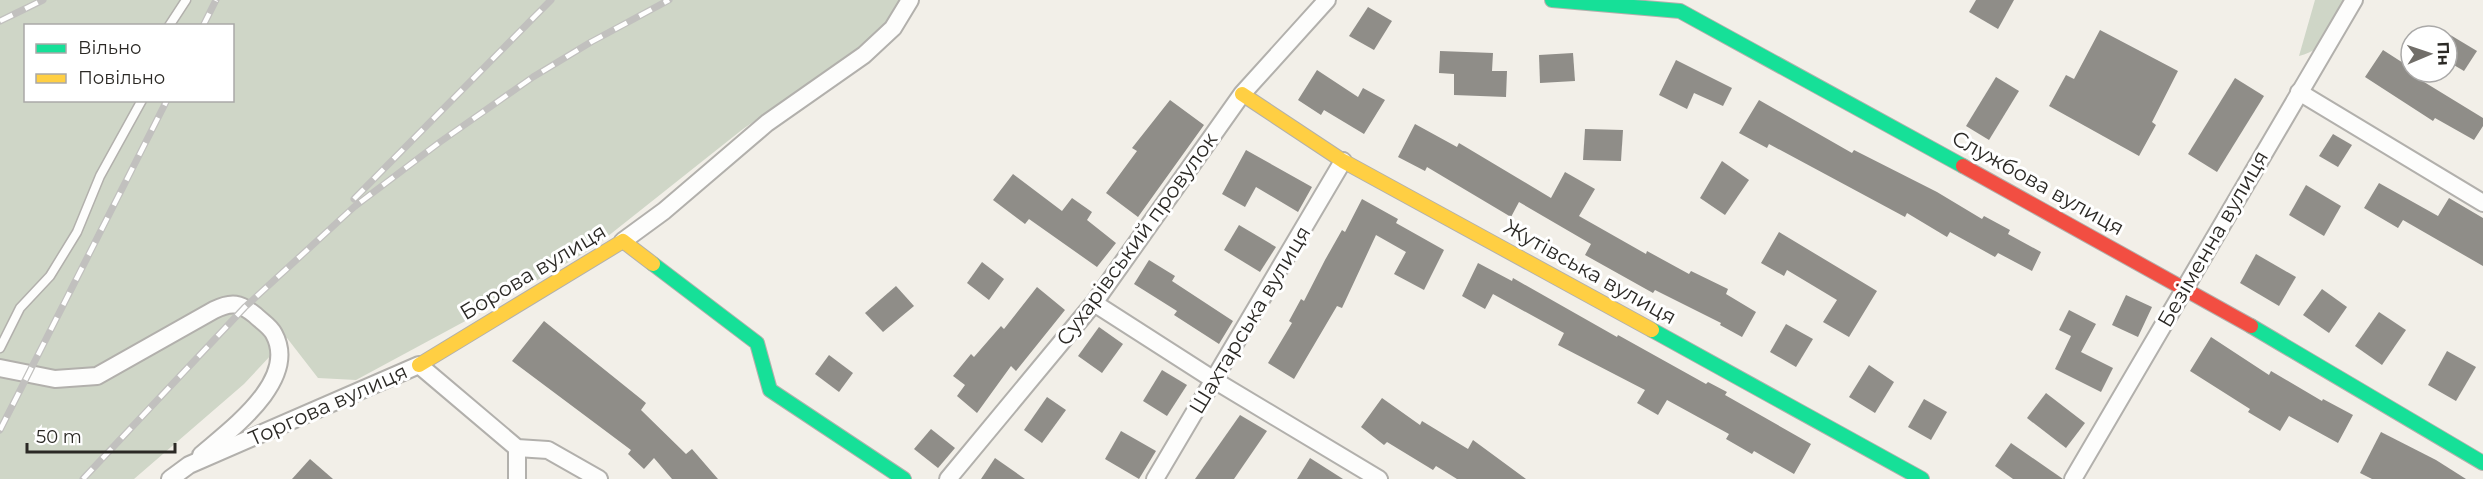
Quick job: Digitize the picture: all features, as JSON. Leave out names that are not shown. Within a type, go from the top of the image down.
[{"type":"street","points":[[623,241],[664,211],[767,123],[864,55],[893,28],[910,0]]},
{"type":"street","name":"Сухарівський провулок","points":[[948,479],[1094,303],[1242,94],[1326,0]]},
{"type":"street","name":"Службова вулиця","points":[[1552,0],[1680,11],[2185,287],[2483,463]]},
{"type":"street","name":"Безіменна вулиця","points":[[2073,479],[2354,0]]},
{"type":"street","points":[[2299,92],[2483,203]]},
{"type":"street","name":"Жутівська вулиця","points":[[1242,94],[1343,161],[1922,479]]},
{"type":"street","name":"Шахтарська вулиця","points":[[1155,479],[1343,161]]},
{"type":"street","name":"Борова вулиця","points":[[419,365],[623,241],[757,344],[770,390],[904,479]]},
{"type":"street","points":[[0,368],[56,378],[90,378],[108,371],[220,307],[230,303],[241,305],[275,335],[278,357],[274,377],[252,409],[189,465]]},
{"type":"street","points":[[1094,303],[1214,381],[1379,479]]},
{"type":"street","name":"Торгова вулиця","points":[[170,479],[189,465],[419,365],[517,448]]},
{"type":"street","points":[[517,479],[517,448],[548,450],[599,479]]},
{"type":"lane","points":[[170,24],[186,0]]},
{"type":"lane","points":[[0,348],[20,308],[50,276],[77,232],[100,176],[141,102]]},
{"type":"green space","points":[[0,0],[914,0],[877,37],[743,129],[593,248],[482,312],[356,380],[318,378],[287,338],[244,384],[134,479],[0,479]]},
{"type":"green space","points":[[2315,0],[2357,0],[2326,41],[2309,53],[2299,56]]},
{"type":"building","points":[[1976,0],[2014,0],[1998,29],[1969,12]]},
{"type":"building","points":[[1368,7],[1392,21],[1374,50],[1349,36]]},
{"type":"building","points":[[2100,30],[2178,71],[2152,122],[2156,125],[2139,156],[2049,106],[2066,75],[2074,79]]},
{"type":"building","points":[[2459,40],[2477,51],[2464,71],[2459,68]]},
{"type":"building","points":[[2383,50],[2399,60],[2399,84],[2427,84],[2483,118],[2483,126],[2474,140],[2435,118],[2433,121],[2365,77]]},
{"type":"building","points":[[1440,51],[1493,53],[1492,71],[1507,71],[1506,97],[1454,95],[1454,74],[1439,73]]},
{"type":"building","points":[[1573,53],[1575,81],[1540,83],[1539,55]]},
{"type":"building","points":[[1676,60],[1732,88],[1723,106],[1694,93],[1687,109],[1659,95]]},
{"type":"building","points":[[1317,70],[1358,97],[1363,88],[1385,100],[1364,134],[1324,110],[1321,115],[1298,100]]},
{"type":"building","points":[[1996,77],[2019,91],[1989,140],[1966,126]]},
{"type":"building","points":[[2235,78],[2264,96],[2217,172],[2188,154]]},
{"type":"building","points":[[1170,100],[1204,125],[1138,217],[1106,193],[1137,151],[1132,148]]},
{"type":"building","points":[[1759,100],[1852,153],[1854,150],[1937,192],[1982,219],[1984,216],[2010,230],[2008,234],[2041,252],[2032,271],[1998,253],[1995,257],[1950,232],[1947,237],[1907,213],[1905,217],[1769,144],[1767,148],[1739,133]]},
{"type":"building","points":[[1415,124],[1457,147],[1459,143],[1551,198],[1565,172],[1595,189],[1579,216],[1646,254],[1647,251],[1689,274],[1691,271],[1728,289],[1726,294],[1756,312],[1742,337],[1720,325],[1721,323],[1655,290],[1653,293],[1585,255],[1591,244],[1519,202],[1511,217],[1427,167],[1425,171],[1398,157]]},
{"type":"building","points":[[1585,129],[1623,130],[1621,161],[1583,160]]},
{"type":"building","points":[[2333,134],[2352,145],[2338,167],[2319,156]]},
{"type":"building","points":[[1246,150],[1312,187],[1298,212],[1256,187],[1245,207],[1222,194]]},
{"type":"building","points":[[1722,161],[1749,180],[1725,215],[1700,198]]},
{"type":"building","points":[[1013,174],[1062,211],[1072,198],[1092,212],[1087,220],[1116,243],[1097,267],[1029,219],[1025,224],[993,200]]},
{"type":"building","points":[[2379,183],[2438,216],[2449,198],[2483,218],[2483,266],[2403,220],[2398,228],[2364,208]]},
{"type":"building","points":[[2306,185],[2341,206],[2324,236],[2289,215]]},
{"type":"building","points":[[1362,199],[1398,219],[1396,223],[1444,250],[1424,290],[1394,274],[1406,252],[1376,235],[1342,308],[1337,306],[1294,379],[1268,363],[1292,323],[1289,321],[1301,299],[1304,301],[1342,230],[1345,232]]},
{"type":"building","points":[[1239,225],[1276,247],[1260,272],[1224,250]]},
{"type":"building","points":[[1779,232],[1877,291],[1849,337],[1823,322],[1837,300],[1787,270],[1784,276],[1761,263]]},
{"type":"building","points":[[2256,254],[2296,277],[2279,306],[2240,283]]},
{"type":"building","points":[[1149,260],[1175,276],[1172,281],[1233,321],[1219,344],[1174,315],[1177,311],[1134,284]]},
{"type":"building","points":[[982,262],[1004,279],[989,300],[967,283]]},
{"type":"building","points":[[1478,263],[1512,281],[1513,278],[1617,337],[1618,335],[1706,384],[1708,382],[1727,392],[1725,395],[1811,444],[1794,474],[1754,451],[1752,454],[1726,439],[1729,434],[1667,400],[1658,415],[1637,403],[1645,390],[1558,345],[1564,333],[1493,294],[1485,309],[1462,296]]},
{"type":"building","points":[[896,286],[914,306],[883,332],[865,313]]},
{"type":"building","points":[[1037,287],[1065,310],[1016,371],[1011,366],[977,413],[957,396],[965,385],[953,376],[971,354],[974,357],[1001,326],[1004,329]]},
{"type":"building","points":[[2322,289],[2347,307],[2329,333],[2303,315]]},
{"type":"building","points":[[2126,295],[2152,307],[2138,337],[2112,325]]},
{"type":"building","points":[[2069,310],[2096,324],[2081,352],[2113,368],[2101,392],[2055,369],[2071,336],[2059,330]]},
{"type":"building","points":[[2379,312],[2406,330],[2382,365],[2355,346]]},
{"type":"building","points":[[544,321],[646,403],[641,410],[686,454],[692,449],[718,479],[672,479],[654,458],[644,469],[628,454],[631,450],[512,361]]},
{"type":"building","points":[[1786,324],[1813,339],[1796,367],[1770,352]]},
{"type":"building","points":[[1099,327],[1123,344],[1102,373],[1078,356]]},
{"type":"building","points":[[2211,337],[2269,375],[2271,371],[2322,401],[2323,399],[2353,415],[2338,443],[2289,416],[2280,431],[2248,412],[2250,409],[2190,371]]},
{"type":"building","points":[[2447,351],[2476,367],[2456,401],[2428,385]]},
{"type":"building","points":[[829,355],[853,373],[839,392],[815,374]]},
{"type":"building","points":[[1869,365],[1894,382],[1875,413],[1849,397]]},
{"type":"building","points":[[1162,370],[1187,385],[1167,416],[1143,401]]},
{"type":"building","points":[[2046,393],[2085,423],[2066,448],[2027,418]]},
{"type":"building","points":[[1047,397],[1066,410],[1042,443],[1024,430]]},
{"type":"building","points":[[1382,398],[1420,425],[1422,421],[1468,449],[1473,440],[1526,479],[1457,479],[1436,466],[1433,470],[1387,442],[1384,445],[1361,427]]},
{"type":"building","points":[[1924,399],[1947,412],[1931,440],[1908,427]]},
{"type":"building","points":[[1240,415],[1267,431],[1234,479],[1195,479]]},
{"type":"building","points":[[931,429],[955,448],[938,468],[914,449]]},
{"type":"building","points":[[1121,431],[1156,451],[1139,479],[1105,459]]},
{"type":"building","points":[[2381,432],[2436,460],[2466,479],[2372,479],[2360,473]]},
{"type":"building","points":[[2011,443],[2063,479],[2013,479],[1995,466]]},
{"type":"building","points":[[995,458],[1025,479],[981,479]]},
{"type":"building","points":[[1310,458],[1343,479],[1297,479]]},
{"type":"building","points":[[310,459],[333,479],[292,479]]},
{"type":"railway","points":[[0,21],[43,0]]},
{"type":"railway","points":[[204,24],[216,0]]},
{"type":"railway","points":[[354,199],[551,0]]},
{"type":"railway","points":[[83,479],[245,307],[354,207],[440,142],[533,77],[591,42],[669,0]]},
{"type":"railway","points":[[0,430],[166,102]]},
{"type":"traffic: fast","points":[[1552,0],[1680,11],[1963,166]]},
{"type":"traffic: fast","points":[[653,264],[757,343],[770,390],[904,479]]},
{"type":"traffic: fast","points":[[2251,326],[2483,463]]},
{"type":"traffic: fast","points":[[1652,330],[1922,479]]},
{"type":"traffic: slow","points":[[1242,94],[1343,161],[1652,330]]},
{"type":"traffic: slow","points":[[419,365],[623,241],[653,264]]},
{"type":"traffic: jam","points":[[1963,166],[2251,326]]}]
